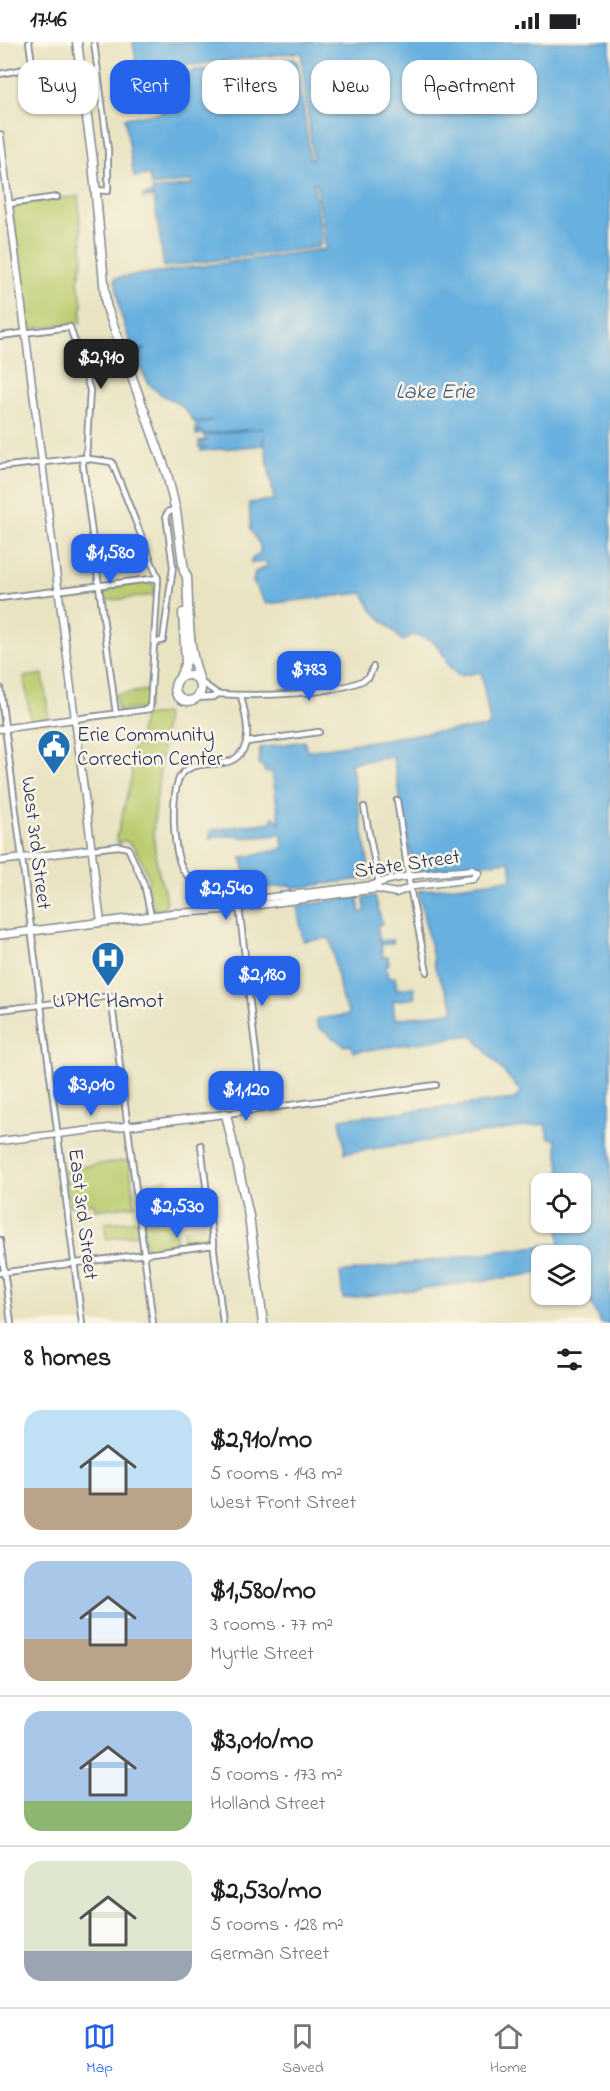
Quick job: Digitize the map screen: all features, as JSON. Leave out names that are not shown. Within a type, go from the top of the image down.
[{"type":"highway","points":[[77,42],[96,190],[103,282],[110,321],[154,437],[176,511],[184,571],[182,623],[186,662],[175,686],[178,697],[187,702],[198,698],[201,692],[192,657],[187,577],[184,571]]},
{"type":"highway","points":[[180,677],[191,675],[200,682]]},
{"type":"highway","points":[[226,1114],[249,1216],[263,1323]]},
{"type":"main road","name":"State Street","points":[[0,935],[176,913]]},
{"type":"street","points":[[0,74],[29,68],[32,63],[29,42]]},
{"type":"street","points":[[93,42],[108,149],[108,191],[96,190]]},
{"type":"street","points":[[0,135],[101,922]]},
{"type":"street","points":[[0,205],[57,197]]},
{"type":"street","points":[[0,336],[70,327],[90,390],[84,458],[116,714]]},
{"type":"street","points":[[0,467],[84,458],[112,462],[158,578],[150,710],[3,729]]},
{"type":"street","points":[[155,643],[163,640],[172,569],[166,515],[169,511],[176,511]]},
{"type":"street","points":[[0,598],[158,578]]},
{"type":"street","points":[[200,682],[218,694],[281,694],[354,684],[369,676],[373,667]]},
{"type":"street","name":"West 3rd Street","points":[[0,688],[3,729],[31,931]]},
{"type":"street","points":[[198,698],[214,697],[218,694]]},
{"type":"street","points":[[241,695],[247,742],[240,755],[231,762],[187,769],[179,776],[175,787],[176,856],[180,868],[193,879],[214,880],[226,885],[234,893],[239,905],[246,964],[251,977],[249,996],[263,1109]]},
{"type":"street","points":[[247,742],[319,732]]},
{"type":"street","points":[[397,800],[410,887],[427,972]]},
{"type":"street","points":[[364,807],[380,891]]},
{"type":"street","points":[[0,861],[121,846],[128,849],[144,884],[151,916]]},
{"type":"street","name":"State Street","points":[[176,913],[211,909],[239,905],[378,883],[396,877],[409,878],[473,870],[478,873],[473,879],[410,887],[396,893],[380,891],[239,905],[222,903],[211,909]]},
{"type":"street","points":[[222,903],[227,895],[226,885]]},
{"type":"street","name":"East 3rd Street","points":[[31,931],[82,1323]]},
{"type":"street","points":[[0,1010],[111,996],[153,1323]]},
{"type":"street","points":[[0,1141],[226,1114],[436,1085]]},
{"type":"street","points":[[201,1145],[223,1323]]},
{"type":"street","points":[[0,1240],[2,1272],[11,1323]]},
{"type":"street","points":[[2,1272],[214,1245]]},
{"type":"green space","points":[[78,196],[83,257],[78,282],[82,301],[81,322],[31,329],[27,327],[12,208],[15,205]]},
{"type":"green space","points":[[153,582],[155,595],[103,601],[102,588]]},
{"type":"green space","points":[[43,674],[49,721],[31,723],[24,677]]},
{"type":"green space","points":[[150,690],[147,708],[118,711],[115,695]]},
{"type":"green space","points":[[166,714],[153,832],[157,866],[167,902],[164,908],[154,911],[146,883],[150,881],[140,857],[128,842],[123,840],[118,844],[117,836],[132,775],[129,755],[139,742],[143,716]]},
{"type":"green space","points":[[129,1160],[135,1205],[95,1210],[94,1203],[69,1206],[65,1169]]},
{"type":"green space","points":[[168,1179],[169,1186],[202,1181],[204,1196],[140,1204],[137,1184]]},
{"type":"green space","points":[[174,1212],[177,1248],[146,1250],[141,1215]]},
{"type":"green space","points":[[137,1220],[138,1234],[106,1239],[105,1223]]},
{"type":"green space","points":[[208,1225],[209,1242],[185,1246],[183,1229]]},
{"type":"water","name":"Lake Erie","points":[[133,42],[610,42],[610,1323],[601,1323],[591,1304],[591,1245],[545,1245],[560,1243],[559,1233],[591,1233],[591,1173],[561,1173],[556,1139],[549,1138],[545,1124],[345,1153],[340,1119],[515,1099],[521,1092],[472,1035],[353,1052],[351,1045],[345,1046],[318,1027],[316,1019],[349,1013],[342,1000],[330,938],[303,941],[297,906],[361,896],[358,900],[360,913],[365,912],[364,898],[375,896],[382,924],[377,925],[380,941],[393,940],[393,943],[381,945],[383,957],[388,957],[389,964],[386,965],[388,977],[395,977],[397,989],[414,987],[415,998],[393,1001],[395,1019],[451,1012],[454,1006],[436,971],[418,891],[512,879],[510,861],[414,872],[393,757],[351,763],[371,878],[292,888],[291,885],[248,890],[242,857],[283,849],[282,835],[209,838],[212,830],[271,822],[273,817],[280,822],[272,772],[264,772],[264,767],[259,765],[260,748],[304,741],[307,751],[424,733],[487,727],[490,723],[481,672],[459,676],[452,670],[442,651],[433,642],[412,635],[403,641],[372,610],[363,593],[266,604],[253,582],[255,572],[267,566],[267,562],[251,563],[251,559],[260,554],[260,546],[251,530],[249,503],[274,500],[263,434],[263,445],[201,451],[201,448],[207,447],[199,447],[199,443],[206,441],[198,441],[206,440],[204,435],[264,428],[196,435],[196,432],[203,431],[196,431],[196,424],[213,420],[194,422],[183,407],[150,385],[135,354],[146,349],[133,351],[120,311],[115,278],[326,249],[317,183],[314,183],[321,235],[321,243],[318,247],[164,267],[154,197],[143,198],[143,195],[152,194],[152,190],[192,185],[192,181],[151,186],[149,175],[134,177],[125,118],[155,114],[190,114],[190,71],[202,69],[202,114],[299,114],[299,71],[310,159],[313,159],[301,52],[233,60],[202,60],[202,64],[190,65],[190,60],[136,60]]},
{"type":"water","name":"Lake Erie","points":[[531,1247],[531,1274],[343,1299],[340,1273]]},
{"type":"place","name":"Erie Community Correction Center","points":[[54,775]]},
{"type":"place","name":"UPMC Hamot","points":[[108,987]]}]
